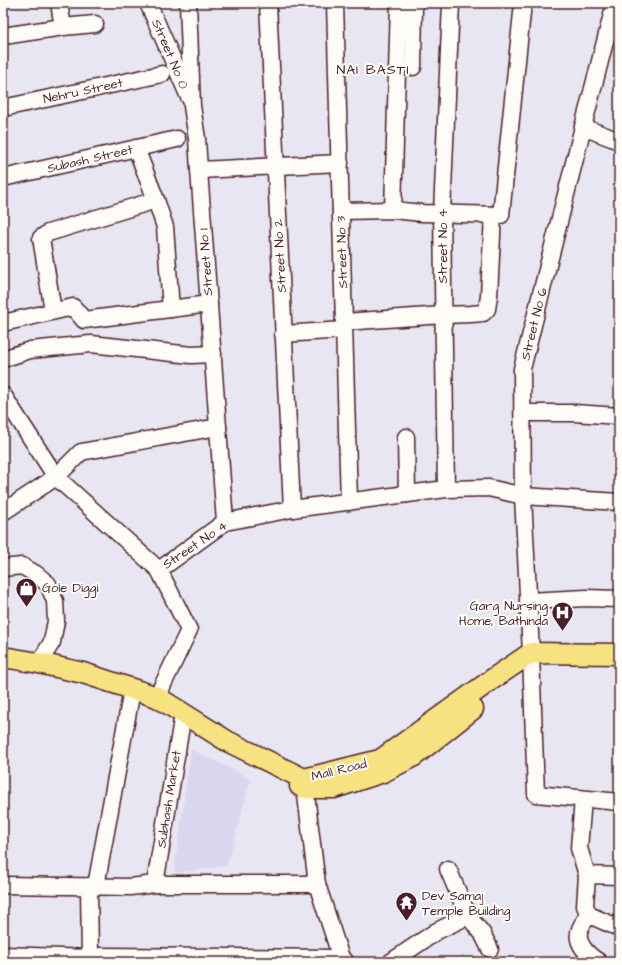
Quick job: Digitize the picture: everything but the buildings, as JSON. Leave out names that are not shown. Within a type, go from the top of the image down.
[{"type":"main road","points":[[532,660],[619,654]]},
{"type":"main road","name":"Mall Road","points":[[3,657],[84,673],[132,695],[157,697],[182,720],[227,741],[305,784],[380,760],[494,678],[532,660]]},
{"type":"main road","points":[[532,660],[619,664]]},
{"type":"main road","points":[[3,669],[75,680],[132,695],[182,720]]},
{"type":"street","points":[[59,3],[63,27]]},
{"type":"street","name":"Street No 0","points":[[148,3],[192,106]]},
{"type":"street","name":"Street No 1","points":[[188,3],[192,106],[199,170],[225,522]]},
{"type":"street","name":"Street No 2","points":[[268,3],[292,509]]},
{"type":"street","name":"Street No 3","points":[[335,3],[349,502]]},
{"type":"street","points":[[393,210],[399,3]]},
{"type":"street","points":[[413,67],[414,3]]},
{"type":"street","name":"Street No 4","points":[[446,489],[442,213],[451,3]]},
{"type":"street","points":[[341,211],[393,210],[501,216],[523,3]]},
{"type":"street","name":"Street No 6","points":[[583,799],[536,794],[532,660],[523,496],[522,369],[615,3]]},
{"type":"street","points":[[3,36],[95,24]]},
{"type":"street","name":"Nehru Street","points":[[3,108],[162,74]]},
{"type":"street","points":[[583,127],[619,141]]},
{"type":"street","name":"Subash Street","points":[[3,178],[177,139]]},
{"type":"street","points":[[136,148],[165,227],[171,309]]},
{"type":"street","points":[[199,170],[275,165],[340,163]]},
{"type":"street","points":[[53,311],[41,238],[48,233],[156,200]]},
{"type":"street","points":[[283,334],[443,315],[484,313],[487,309],[489,296],[493,215]]},
{"type":"street","points":[[3,322],[73,307],[84,320],[209,304]]},
{"type":"street","points":[[3,359],[30,350],[91,344],[191,355],[213,354]]},
{"type":"street","points":[[3,395],[56,477],[159,570],[189,630],[157,697]]},
{"type":"street","points":[[523,413],[574,413],[619,416]]},
{"type":"street","points":[[3,512],[56,477],[81,452],[218,427]]},
{"type":"street","points":[[406,437],[407,494]]},
{"type":"street","name":"Street No 4","points":[[159,570],[225,522],[292,509],[446,489],[489,488],[523,496],[619,502]]},
{"type":"street","points":[[3,568],[22,566],[36,574],[48,584],[55,601],[56,621],[52,642],[39,663]]},
{"type":"street","points":[[528,601],[586,598],[619,599]]},
{"type":"street","points":[[97,959],[92,886],[132,695]]},
{"type":"street","name":"Subhash Market","points":[[155,884],[182,720]]},
{"type":"street","points":[[3,955],[97,959],[344,960],[317,884],[305,784]]},
{"type":"street","points":[[619,802],[583,799],[579,848],[587,875],[585,906],[589,915],[619,928]]},
{"type":"street","points":[[448,870],[468,916],[482,933],[490,948]]},
{"type":"street","points":[[587,875],[619,876]]},
{"type":"street","points":[[3,885],[130,886],[155,884],[317,884]]},
{"type":"street","points":[[589,915],[579,930],[579,938],[581,946],[592,958],[599,962]]},
{"type":"street","points":[[391,962],[437,931],[468,916]]},
{"type":"shaded area","points":[[191,749],[251,779],[227,866],[174,873]]},
{"type":"place","name":"Gole Diggi","points":[[27,608]]},
{"type":"place","name":"Garg Nursing Home, Bathinda","points":[[563,632]]},
{"type":"place","name":"Dev Samaj Temple Building","points":[[407,922]]},
{"type":"district","name":"NAI BASTI","points":[[373,70]]}]
